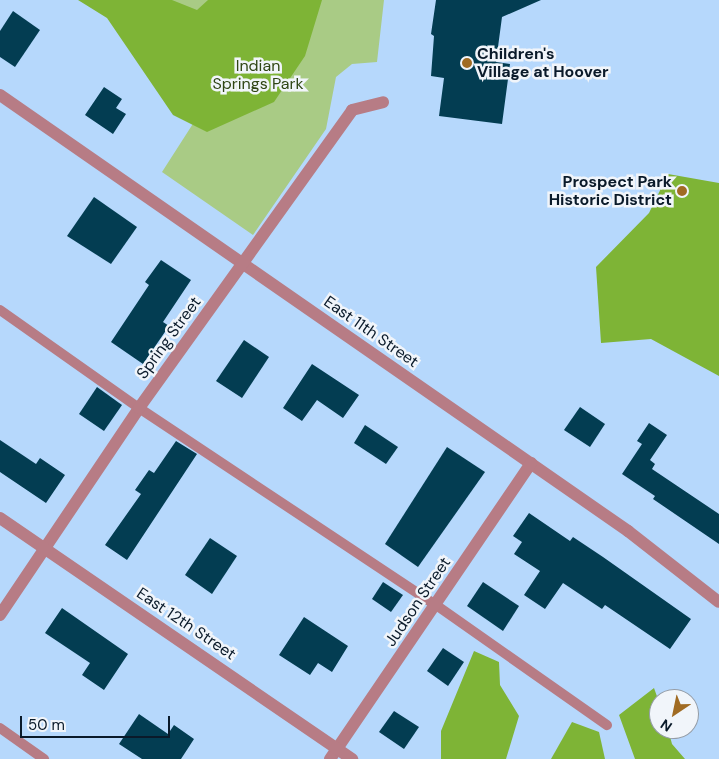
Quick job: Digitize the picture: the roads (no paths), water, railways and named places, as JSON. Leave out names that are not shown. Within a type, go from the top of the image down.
[{"type":"street","name":"East 11th Street","points":[[0,95],[628,531],[719,602]]},
{"type":"street","name":"Spring Street","points":[[0,615],[140,408],[352,110],[383,102]]},
{"type":"street","name":"Judson Street","points":[[330,759],[531,463]]},
{"type":"street","name":"East 12th Street","points":[[0,518],[338,747],[352,759]]},
{"type":"lane","points":[[0,310],[140,408],[436,605],[607,725]]},
{"type":"lane","points":[[0,728],[44,759]]},
{"type":"place","name":"Children's Village at Hoover","points":[[467,63]]},
{"type":"place","name":"Prospect Park Historic District","points":[[682,191]]},
{"type":"park label","name":"Indian Springs Park","points":[[258,75]]}]
